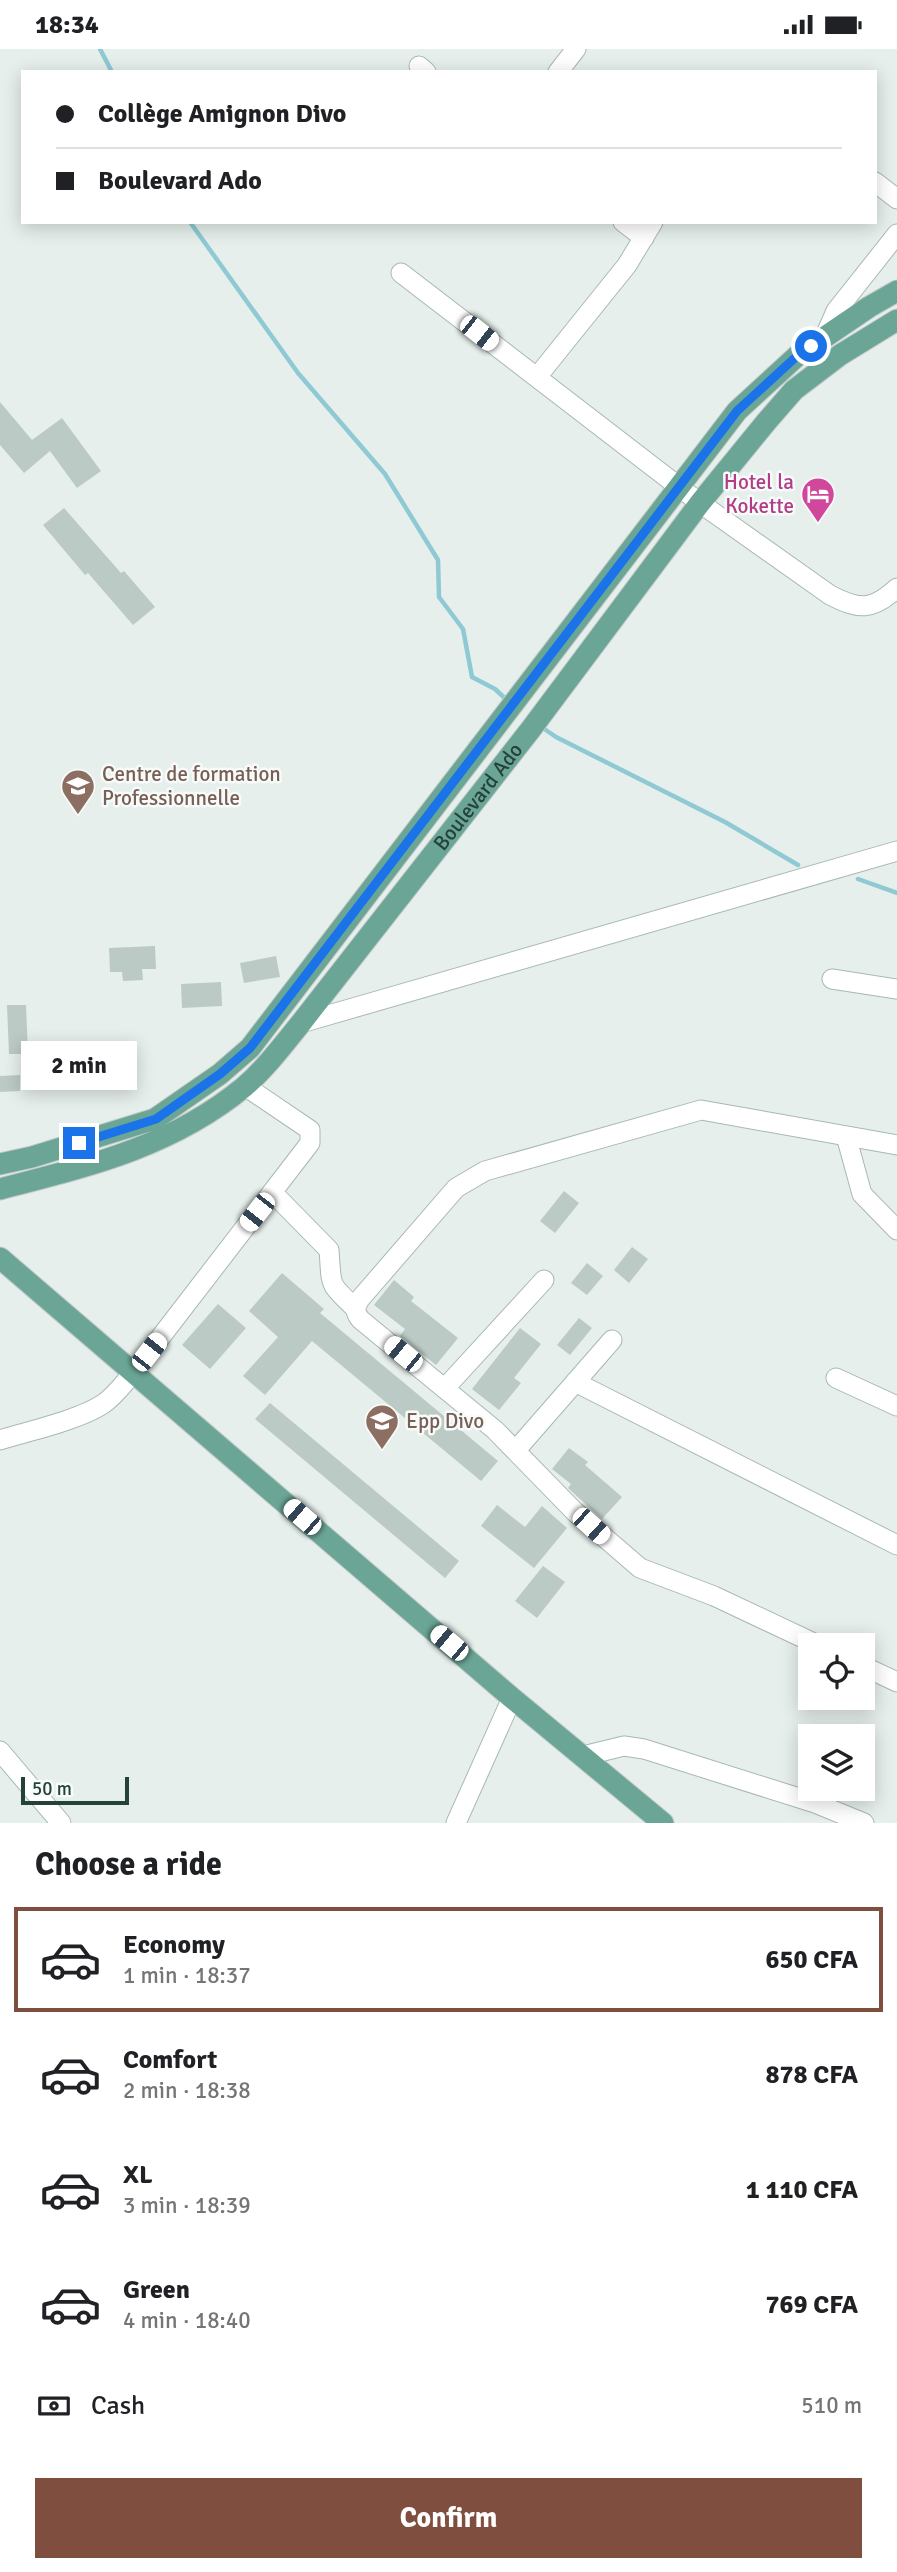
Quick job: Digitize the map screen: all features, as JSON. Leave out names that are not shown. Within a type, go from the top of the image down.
[{"type":"main road","name":"Boulevard Ado","points":[[0,1164],[44,1154],[156,1119],[250,1048],[737,411],[797,356],[897,291]]},
{"type":"main road","name":"Boulevard Ado","points":[[0,1189],[99,1163],[145,1147],[219,1105],[245,1086],[301,1023],[531,729],[700,503],[794,390],[840,355],[897,320]]},
{"type":"main road","points":[[0,1258],[512,1698],[663,1823]]},
{"type":"street","points":[[560,70],[576,49]]},
{"type":"street","points":[[877,184],[897,199]]},
{"type":"street","points":[[537,377],[627,265],[648,230],[629,224]]},
{"type":"street","points":[[825,336],[836,311],[897,234]]},
{"type":"street","points":[[401,273],[700,503],[830,595],[850,606],[867,607],[886,599],[897,588]]},
{"type":"street","points":[[301,1023],[897,852]]},
{"type":"street","points":[[832,979],[897,989]]},
{"type":"street","points":[[0,1440],[100,1406],[133,1373],[310,1143],[310,1130],[245,1086]]},
{"type":"street","points":[[355,1308],[456,1188],[485,1171],[701,1110],[897,1145]]},
{"type":"street","points":[[846,1136],[862,1194],[897,1230]]},
{"type":"street","points":[[272,1192],[329,1250],[329,1276],[332,1287],[355,1308],[357,1315],[516,1450],[575,1512],[640,1568],[714,1596],[798,1636]]},
{"type":"street","points":[[445,1388],[544,1280]]},
{"type":"street","points":[[516,1450],[612,1340]]},
{"type":"street","points":[[836,1378],[897,1406]]},
{"type":"street","points":[[575,1382],[897,1545]]},
{"type":"street","points":[[875,1672],[897,1682]]},
{"type":"street","points":[[456,1823],[512,1698]]},
{"type":"street","points":[[583,1756],[624,1746],[644,1749],[816,1803],[864,1823]]},
{"type":"street","points":[[0,1751],[61,1823]]},
{"type":"building","points":[[0,402],[32,440],[62,418],[101,471],[77,488],[50,451],[24,473],[0,445]]},
{"type":"building","points":[[64,508],[155,607],[133,625],[88,573],[85,575],[43,525]]},
{"type":"building","points":[[155,946],[156,969],[142,969],[143,980],[123,981],[122,972],[110,972],[109,948]]},
{"type":"building","points":[[276,956],[280,977],[244,983],[240,963]]},
{"type":"building","points":[[221,982],[222,1006],[182,1008],[181,984]]},
{"type":"building","points":[[7,1005],[26,1005],[28,1054],[9,1054]]},
{"type":"building","points":[[93,1050],[112,1055],[115,1061],[115,1076],[100,1088],[82,1078],[79,1060]]},
{"type":"building","points":[[20,1075],[20,1091],[0,1092],[0,1076]]},
{"type":"building","points":[[564,1191],[579,1203],[555,1233],[540,1221]]},
{"type":"building","points":[[632,1247],[648,1259],[629,1283],[614,1270]]},
{"type":"building","points":[[587,1263],[603,1276],[587,1295],[571,1283]]},
{"type":"building","points":[[282,1273],[324,1309],[320,1313],[498,1461],[481,1481],[312,1341],[265,1395],[243,1376],[278,1337],[249,1311]]},
{"type":"building","points":[[394,1280],[414,1297],[411,1301],[458,1338],[436,1365],[400,1336],[405,1329],[374,1305]]},
{"type":"building","points":[[218,1304],[246,1328],[210,1369],[182,1345]]},
{"type":"building","points":[[579,1318],[592,1328],[570,1355],[557,1345]]},
{"type":"building","points":[[520,1328],[541,1344],[514,1378],[521,1383],[499,1410],[472,1389]]},
{"type":"building","points":[[270,1403],[459,1561],[445,1578],[255,1419]]},
{"type":"building","points":[[569,1448],[588,1462],[585,1465],[622,1497],[602,1519],[568,1488],[571,1484],[552,1469]]},
{"type":"building","points":[[497,1505],[525,1527],[542,1506],[567,1528],[534,1568],[481,1526]]},
{"type":"building","points":[[543,1566],[565,1582],[537,1618],[515,1601]]},
{"type":"waterway","points":[[100,49],[111,70]]},
{"type":"waterway","points":[[191,224],[298,373],[385,474],[438,560],[439,597],[463,629],[472,677],[495,689],[509,702]]},
{"type":"waterway","points":[[540,726],[556,737],[725,822],[798,865]]},
{"type":"waterway","points":[[858,879],[897,893]]},
{"type":"place","name":"Hotel la Kokette","points":[[818,524]]},
{"type":"place","name":"Centre de formation Professionnelle","points":[[78,816]]},
{"type":"place","name":"Epp Divo","points":[[382,1451]]},
{"type":"route","points":[[79,1143],[156,1119],[220,1074],[250,1048],[737,411],[811,346]]}]
